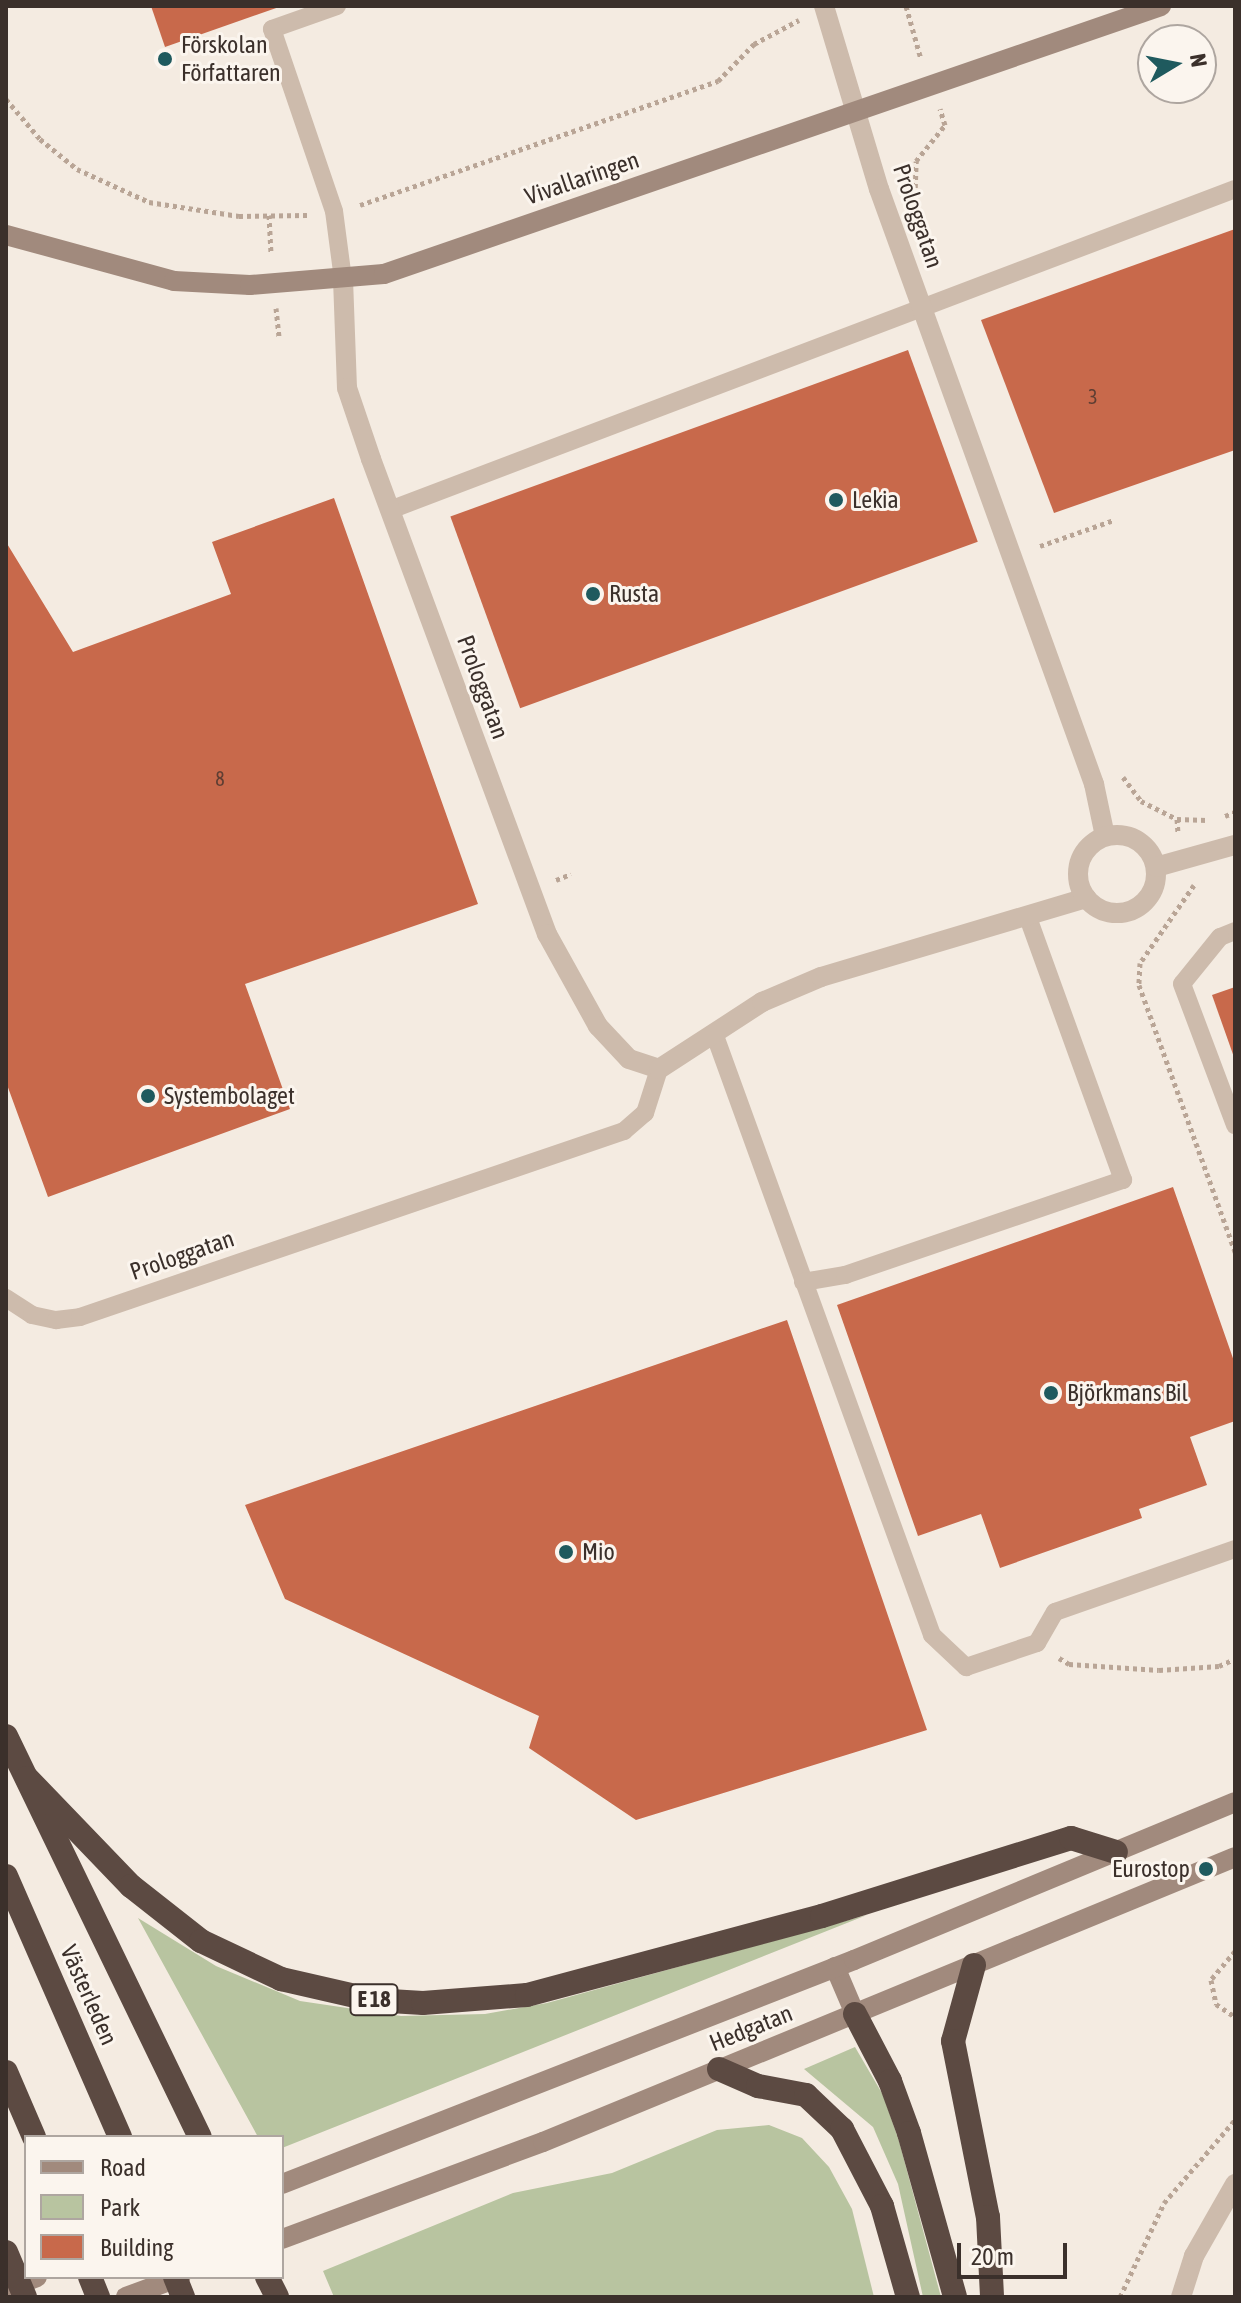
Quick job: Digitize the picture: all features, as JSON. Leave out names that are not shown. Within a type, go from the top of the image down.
[{"type":"highway","name":"E 18","points":[[6,1736],[199,2135]]},
{"type":"highway","name":"E 18","points":[[27,1778],[131,1886],[201,1941],[281,1979],[385,2001],[475,2002],[620,1973],[1071,1838],[1116,1852]]},
{"type":"highway","name":"Västerleden","points":[[6,1876],[119,2135]]},
{"type":"highway","points":[[974,1965],[953,2041],[988,2217],[992,2297]]},
{"type":"highway","points":[[855,2014],[890,2081],[909,2133],[955,2297]]},
{"type":"highway","points":[[719,2069],[758,2086],[806,2095],[842,2129],[882,2206],[908,2297]]},
{"type":"highway","points":[[6,2072],[33,2135]]},
{"type":"highway","points":[[6,2252],[25,2297]]},
{"type":"highway","points":[[268,2279],[277,2297]]},
{"type":"main road","name":"Vivallaringen","points":[[6,235],[174,281],[250,285],[384,274],[1161,6]]},
{"type":"main road","name":"Hedgatan","points":[[284,2183],[835,1967],[1235,1802]]},
{"type":"main road","name":"Hedgatan","points":[[290,2235],[517,2152],[1235,1857]]},
{"type":"main road","points":[[835,1967],[855,2014]]},
{"type":"main road","points":[[6,2289],[32,2279]]},
{"type":"main road","points":[[126,2297],[172,2279]]},
{"type":"street","name":"Prologgatan","points":[[824,6],[922,308],[1094,784],[1105,836]]},
{"type":"street","name":"Prologgatan","points":[[343,279],[347,388],[547,934],[612,1043],[629,1059],[659,1069]]},
{"type":"street","points":[[1105,836],[1136,839],[1150,852],[1156,867],[1153,891],[1135,910],[1111,913],[1086,898],[1079,885],[1080,860],[1105,836]]},
{"type":"street","points":[[1156,867],[1235,845]]},
{"type":"street","points":[[659,1069],[762,1002],[821,977],[1028,918],[1086,898]]},
{"type":"street","points":[[1181,2297],[1194,2256],[1235,2184]]},
{"type":"lane","points":[[337,6],[272,29],[334,211],[343,279]]},
{"type":"lane","points":[[390,510],[1235,189]]},
{"type":"lane","points":[[803,1282],[845,1275],[1123,1180],[1028,918]]},
{"type":"lane","points":[[1235,931],[1220,937],[1182,984],[1235,1125]]},
{"type":"lane","points":[[714,1033],[932,1635],[966,1667],[1037,1643],[1055,1612],[1235,1549]]},
{"type":"lane","name":"Prologgatan","points":[[6,1298],[32,1315],[56,1320],[80,1317],[624,1131],[645,1113],[659,1069]]},
{"type":"path","points":[[6,99],[40,139],[77,169],[149,202],[239,216],[334,211],[398,195],[718,81],[754,44],[791,23]]},
{"type":"path","points":[[917,203],[916,161],[945,125],[943,117]]},
{"type":"path","points":[[1040,546],[1114,520]]},
{"type":"path","points":[[1035,531],[1046,560]]},
{"type":"path","points":[[1118,763],[1141,801],[1167,814]]},
{"type":"path","points":[[1177,819],[1212,820],[1235,812]]},
{"type":"path","points":[[1037,1643],[1069,1664],[1159,1670],[1219,1666],[1235,1659]]},
{"type":"path","points":[[1235,1951],[1211,1980],[1216,2004],[1235,2017]]},
{"type":"path","points":[[1120,2297],[1164,2203],[1235,2120]]},
{"type":"green space","points":[[867,1915],[284,2147],[284,2135],[257,2135],[138,1918],[216,1966],[300,2001],[401,2016],[485,2014],[547,2003]]},
{"type":"green space","points":[[855,2047],[883,2095],[899,2141],[941,2297],[923,2297],[898,2184],[873,2127],[804,2069]]},
{"type":"green space","points":[[769,2125],[802,2138],[829,2167],[852,2209],[874,2297],[334,2297],[323,2271],[513,2193],[612,2173],[717,2130]]},
{"type":"building","points":[[151,6],[282,6],[165,47]]},
{"type":"building","points":[[1235,229],[1235,450],[1054,513],[981,320]]},
{"type":"building","points":[[908,350],[978,542],[520,708],[450,517]]},
{"type":"building","points":[[334,498],[478,904],[245,984],[290,1109],[48,1197],[6,1082],[6,542],[73,652],[231,594],[212,542]]},
{"type":"building","points":[[1235,987],[1235,1060],[1212,995]]},
{"type":"building","name":"Björkmans Bil","points":[[1173,1187],[1235,1364],[1235,1421],[1190,1437],[1207,1485],[1139,1509],[1142,1518],[1000,1568],[981,1514],[918,1536],[837,1305]]},
{"type":"building","name":"Mio","points":[[787,1320],[927,1730],[636,1820],[529,1748],[539,1716],[285,1599],[245,1505]]},
{"type":"place","name":"Förskolan Författaren","points":[[165,59]]},
{"type":"place","name":"Lekia","points":[[836,500]]},
{"type":"place","name":"Rusta","points":[[593,594]]},
{"type":"place","name":"Systembolaget","points":[[148,1096]]},
{"type":"place","name":"Björkmans Bil","points":[[1051,1393]]},
{"type":"place","name":"Mio","points":[[566,1552]]},
{"type":"place","name":"Eurostop","points":[[1206,1869]]}]
